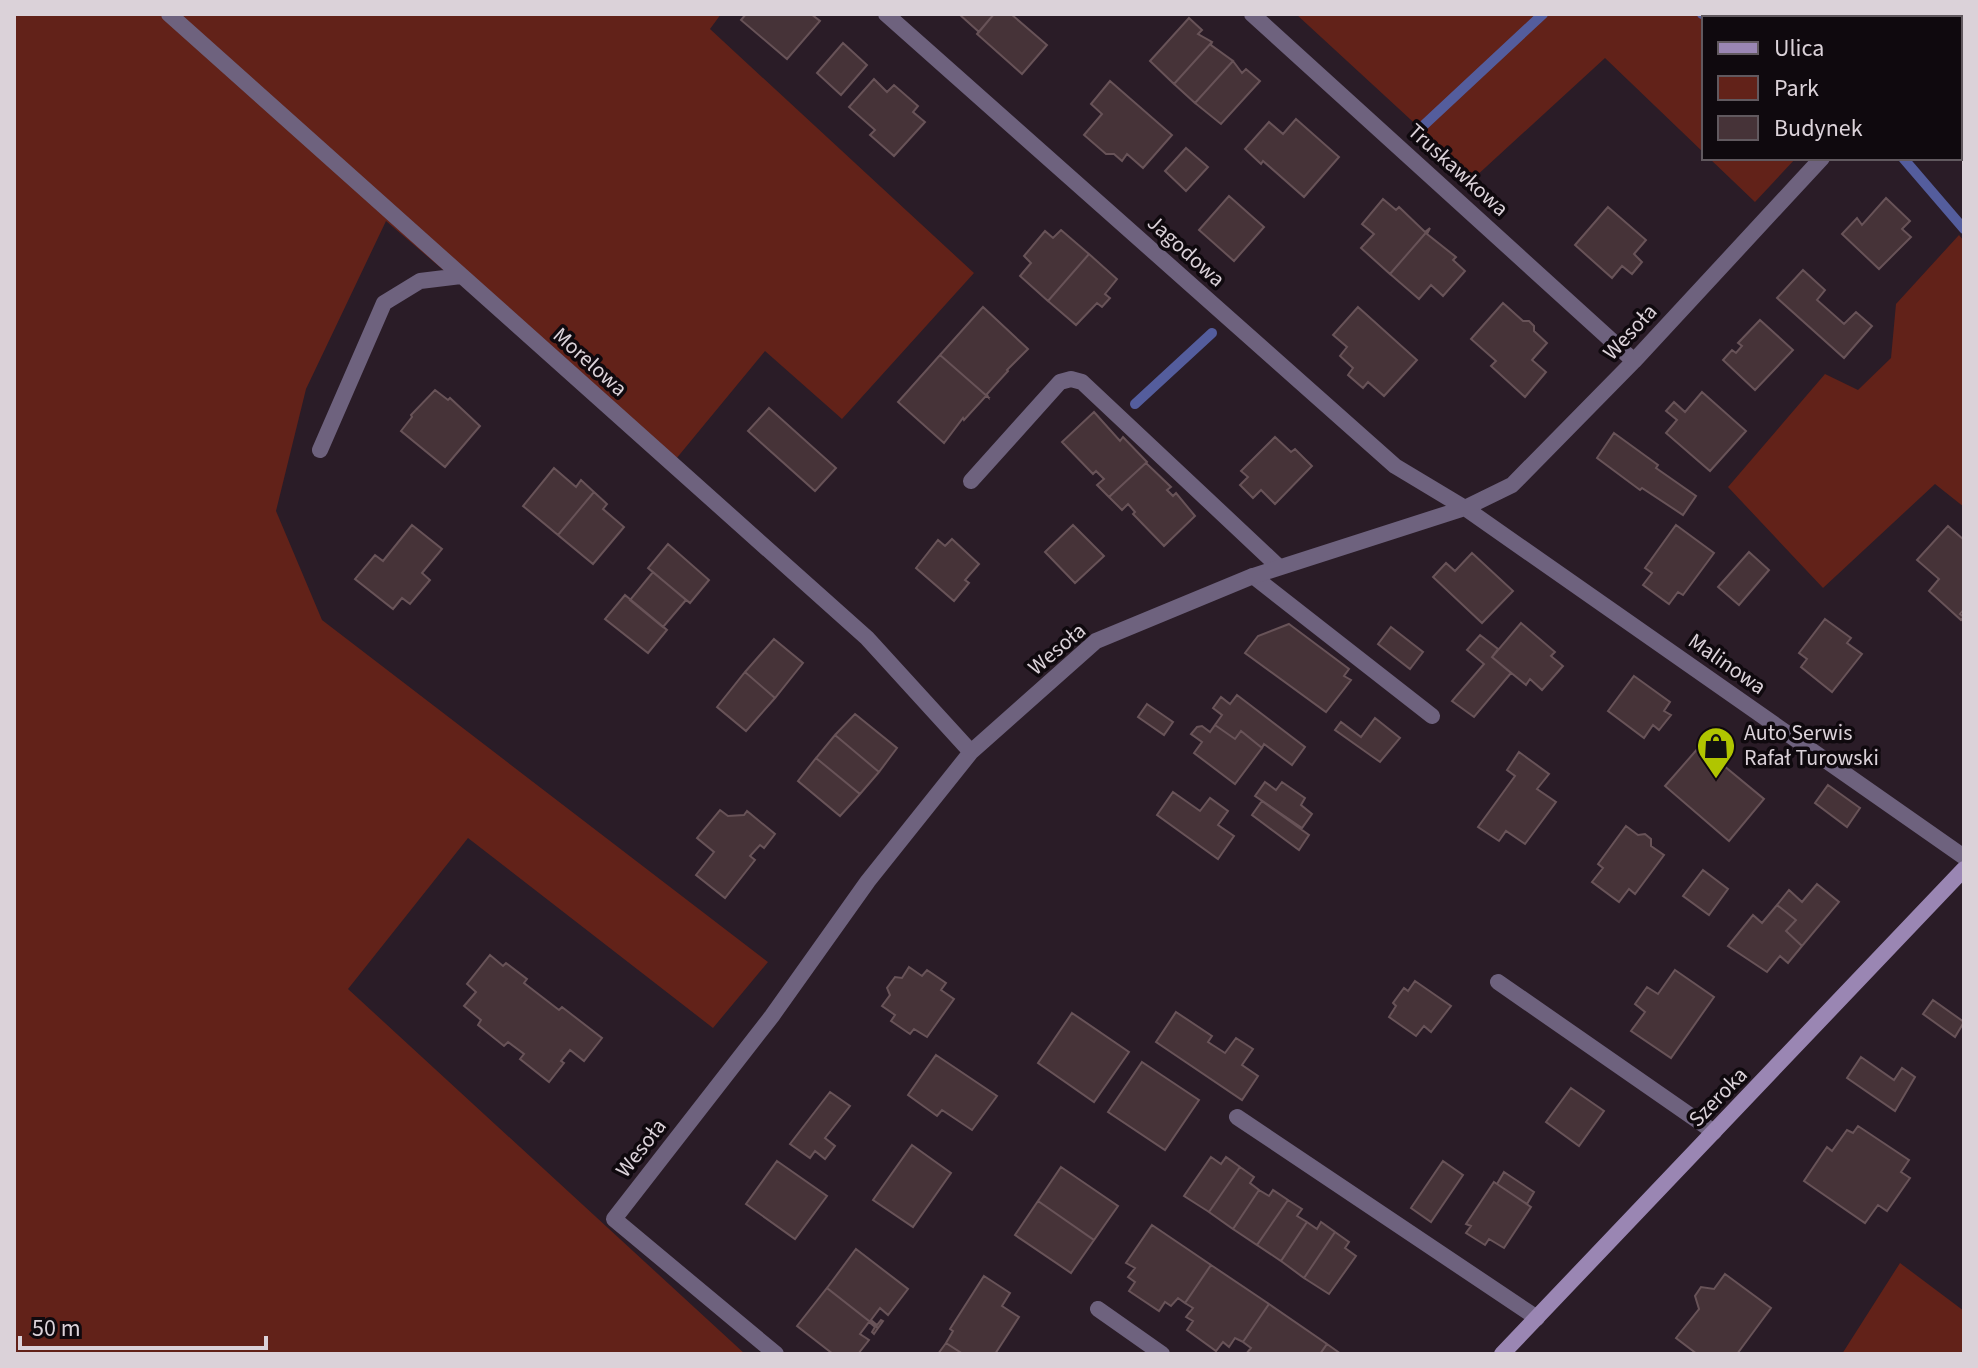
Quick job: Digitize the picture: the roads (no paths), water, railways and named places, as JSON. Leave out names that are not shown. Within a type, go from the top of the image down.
[{"type":"street","name":"Morelowa","points":[[169,14],[867,638],[971,752]]},
{"type":"street","name":"Jagodowa","points":[[886,14],[1395,466],[1465,508]]},
{"type":"street","name":"Truskawkowa","points":[[1252,14],[1634,361]]},
{"type":"street","name":"Wesoła","points":[[776,1354],[614,1219],[772,1016],[868,881],[971,752],[1096,641],[1253,576],[1465,508],[1512,485],[1634,361],[1820,160]]},
{"type":"street","points":[[320,450],[384,303],[420,281],[461,276]]},
{"type":"street","points":[[971,481],[1060,382],[1071,379],[1082,382],[1279,567]]},
{"type":"street","name":"Malinowa","points":[[1465,508],[1964,857]]},
{"type":"street","points":[[1253,576],[1432,716]]},
{"type":"street","name":"Szeroka","points":[[1502,1354],[1964,869]]},
{"type":"street","points":[[1498,982],[1714,1132]]},
{"type":"street","points":[[1237,1117],[1537,1318]]},
{"type":"street","points":[[1098,1309],[1162,1354]]},
{"type":"waterway","points":[[1424,125],[1543,14]]},
{"type":"waterway","points":[[1702,14],[1709,16]]},
{"type":"waterway","points":[[1905,160],[1964,229]]},
{"type":"waterway","points":[[1135,404],[1212,333]]},
{"type":"place","name":"Auto Serwis Rafał Turowski","points":[[1716,780]]}]
